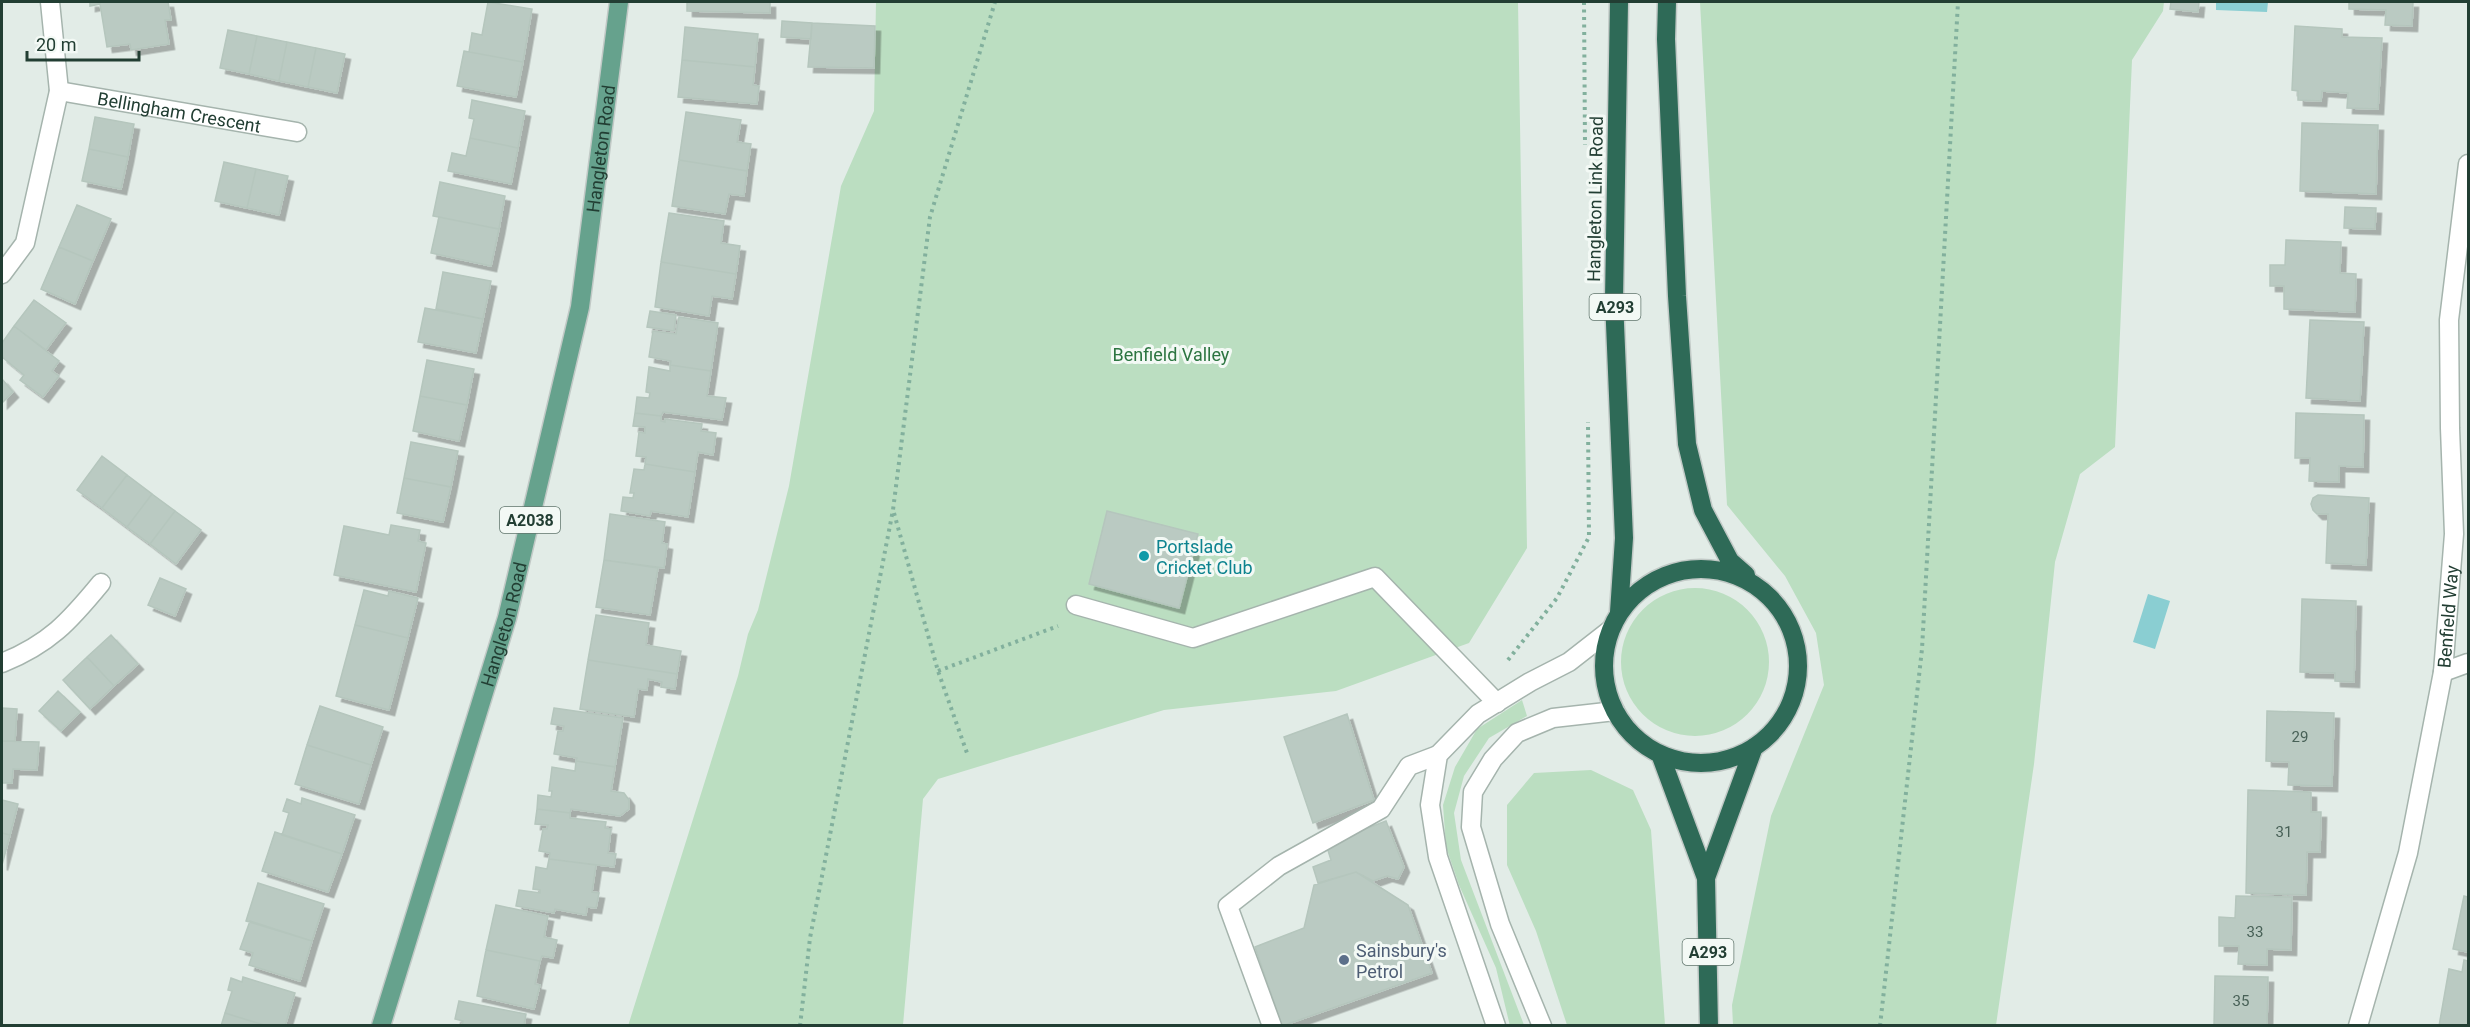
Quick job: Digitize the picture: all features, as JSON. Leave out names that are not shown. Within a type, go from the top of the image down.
[{"type":"highway","name":"Hangleton Link Road","points":[[1619,2],[1614,300],[1624,537],[1619,612]]},
{"type":"highway","points":[[1667,2],[1666,51],[1686,444],[1703,510],[1730,561],[1758,586],[1776,603],[1792,630],[1799,662],[1794,695],[1779,724],[1754,747],[1722,760],[1695,765],[1660,754],[1631,734],[1615,711],[1605,681],[1605,646],[1619,612],[1642,587],[1672,573],[1697,568],[1730,573],[1758,586]]},
{"type":"highway","name":"A293","points":[[1706,878],[1754,747]]},
{"type":"highway","name":"A293","points":[[1660,754],[1706,878],[1709,1026]]},
{"type":"main road","name":"Hangleton Road","points":[[381,1026],[507,618],[580,307],[619,2]]},
{"type":"street","points":[[2,274],[25,243],[59,91],[50,2]]},
{"type":"street","name":"Bellingham Crescent","points":[[59,91],[297,132]]},
{"type":"street","name":"Benfield Way","points":[[2358,1026],[2408,853],[2443,672],[2454,534],[2448,320],[2469,164]]},
{"type":"street","points":[[2454,534],[2469,553]]},
{"type":"street","points":[[1076,605],[1193,638],[1375,577],[1497,703]]},
{"type":"street","points":[[2,663],[30,652],[70,621],[101,583]]},
{"type":"street","points":[[1272,1026],[1228,906],[1279,866],[1381,809],[1409,766],[1438,755],[1478,714],[1569,662],[1610,630]]},
{"type":"street","points":[[2443,672],[2469,663]]},
{"type":"street","points":[[1542,1026],[1500,924],[1474,838],[1471,827],[1473,792],[1493,759],[1517,734],[1553,717],[1615,711]]},
{"type":"street","points":[[1438,755],[1430,805],[1438,857],[1496,1026]]},
{"type":"path","points":[[800,1026],[810,938],[893,510],[930,217],[995,2]]},
{"type":"path","points":[[1584,2],[1586,156]]},
{"type":"path","points":[[1880,1026],[1922,649],[1958,2]]},
{"type":"path","points":[[1480,685],[1512,656],[1557,598],[1589,537],[1588,418]]},
{"type":"path","points":[[893,510],[938,671],[967,753]]},
{"type":"path","points":[[938,671],[1056,627],[1076,605]]},
{"type":"green space","name":"Benfield Valley","points":[[876,2],[1518,2],[1527,548],[1469,643],[1336,691],[1164,710],[938,779],[923,799],[903,1025],[628,1026],[738,676],[748,634],[758,610],[789,486],[841,186],[874,111]]},
{"type":"green space","points":[[1700,2],[2164,2],[2163,11],[2132,60],[2115,447],[2080,474],[2055,562],[2034,764],[1996,1025],[1733,1025],[1732,1005],[1771,816],[1824,685],[1816,633],[1785,576],[1727,505]]},
{"type":"green space","points":[[1695,588],[1709,589],[1723,594],[1736,600],[1747,610],[1757,621],[1763,634],[1768,648],[1768,676],[1763,690],[1757,703],[1747,714],[1736,724],[1723,730],[1709,735],[1695,736],[1681,735],[1667,730],[1654,724],[1643,714],[1633,703],[1627,690],[1622,676],[1621,662],[1622,648],[1627,634],[1633,621],[1643,610],[1654,600],[1667,594],[1681,589]]},
{"type":"green space","points":[[1522,700],[1527,716],[1489,738],[1464,776],[1454,813],[1461,860],[1524,1025],[1510,1026],[1496,968],[1459,885],[1446,847],[1443,805],[1455,767],[1477,729]]},
{"type":"green space","points":[[1591,770],[1633,790],[1651,830],[1665,1025],[1567,1025],[1536,931],[1507,865],[1507,805],[1534,773]]},
{"type":"water","points":[[2216,2],[2268,2],[2267,12],[2216,10]]},
{"type":"water","points":[[2148,594],[2170,601],[2155,649],[2133,642]]},
{"type":"building","points":[[90,2],[168,2],[171,20],[165,20],[169,44],[131,50],[130,44],[107,47],[100,4],[90,6]]},
{"type":"building","points":[[488,2],[532,9],[523,62],[469,52],[472,33],[482,35]]},
{"type":"building","points":[[687,2],[770,2],[770,13],[687,11]]},
{"type":"building","points":[[2171,2],[2199,2],[2198,12],[2170,9]]},
{"type":"building","points":[[2349,2],[2413,2],[2412,26],[2385,25],[2386,10],[2349,9]]},
{"type":"building","points":[[782,21],[812,23],[811,39],[781,37]]},
{"type":"building","points":[[812,23],[875,26],[874,68],[808,67]]},
{"type":"building","points":[[2295,26],[2342,29],[2342,37],[2382,38],[2378,109],[2347,108],[2348,93],[2322,91],[2321,101],[2298,100],[2298,91],[2292,90]]},
{"type":"building","points":[[685,27],[758,34],[755,67],[682,60]]},
{"type":"building","points":[[228,30],[257,36],[249,74],[220,68]]},
{"type":"building","points":[[257,36],[287,42],[279,81],[249,74]]},
{"type":"building","points":[[287,42],[316,48],[308,87],[279,81]]},
{"type":"building","points":[[316,48],[345,54],[337,93],[308,87]]},
{"type":"building","points":[[464,51],[523,62],[516,97],[457,86]]},
{"type":"building","points":[[682,60],[755,67],[753,85],[759,86],[757,104],[678,97]]},
{"type":"building","points":[[472,100],[525,111],[518,148],[470,138],[474,119],[469,118]]},
{"type":"building","points":[[686,112],[741,120],[737,142],[751,144],[747,171],[679,160]]},
{"type":"building","points":[[95,117],[134,124],[128,157],[89,149]]},
{"type":"building","points":[[2302,123],[2378,125],[2376,194],[2300,191]]},
{"type":"building","points":[[470,138],[518,148],[511,184],[448,171],[452,153],[466,156]]},
{"type":"building","points":[[89,149],[128,157],[121,189],[82,181]]},
{"type":"building","points":[[679,160],[747,171],[744,196],[729,194],[725,214],[672,206]]},
{"type":"building","points":[[224,162],[256,169],[247,208],[215,201]]},
{"type":"building","points":[[256,169],[288,176],[279,215],[247,208]]},
{"type":"building","points":[[440,182],[505,196],[499,229],[433,216]]},
{"type":"building","points":[[77,205],[111,219],[93,261],[59,247]]},
{"type":"building","points":[[2345,207],[2376,208],[2375,229],[2344,228]]},
{"type":"building","points":[[669,213],[724,221],[721,243],[740,246],[736,274],[661,262]]},
{"type":"building","points":[[439,217],[499,229],[491,266],[431,253]]},
{"type":"building","points":[[2286,240],[2341,242],[2340,273],[2356,274],[2355,312],[2284,309],[2284,286],[2270,286],[2270,265],[2285,265]]},
{"type":"building","points":[[59,247],[93,261],[75,304],[41,289]]},
{"type":"building","points":[[661,262],[736,274],[732,299],[712,296],[709,316],[655,307]]},
{"type":"building","points":[[443,272],[491,281],[483,319],[436,309]]},
{"type":"building","points":[[34,300],[66,323],[46,350],[14,326]]},
{"type":"building","points":[[425,308],[483,319],[476,353],[418,342]]},
{"type":"building","points":[[650,311],[676,315],[674,331],[647,327]]},
{"type":"building","points":[[679,317],[718,323],[711,371],[670,365],[671,361],[649,357],[653,331],[676,334]]},
{"type":"building","points":[[2310,320],[2364,322],[2360,401],[2306,398]]},
{"type":"building","points":[[14,326],[59,361],[52,371],[59,376],[43,397],[20,380],[24,375],[2,357],[2,343]]},
{"type":"building","points":[[427,360],[474,369],[467,405],[420,396]]},
{"type":"building","points":[[670,365],[711,371],[707,396],[726,398],[722,420],[663,412],[661,416],[635,413],[637,397],[649,398],[650,393],[646,392],[649,367],[670,371]]},
{"type":"building","points":[[2,379],[13,392],[2,403]]},
{"type":"building","points":[[420,396],[467,405],[459,441],[413,431]]},
{"type":"building","points":[[635,413],[661,416],[661,421],[665,422],[665,419],[702,424],[701,431],[716,433],[713,455],[698,452],[695,472],[645,464],[646,457],[636,456],[639,432],[645,433],[645,427],[633,426]]},
{"type":"building","points":[[2296,413],[2364,415],[2363,467],[2339,466],[2339,482],[2309,481],[2310,458],[2295,458]]},
{"type":"building","points":[[411,442],[458,451],[451,487],[404,478]]},
{"type":"building","points":[[102,456],[127,475],[102,508],[77,490]]},
{"type":"building","points":[[645,464],[695,472],[688,517],[651,511],[650,516],[621,511],[623,497],[633,498],[634,493],[630,493],[634,469],[644,470]]},
{"type":"building","points":[[127,475],[152,494],[127,527],[102,508]]},
{"type":"building","points":[[404,478],[451,487],[443,522],[397,513]]},
{"type":"building","points":[[152,494],[175,511],[150,544],[127,527]]},
{"type":"building","points":[[2318,495],[2369,498],[2366,565],[2326,563],[2328,514],[2317,514],[2311,504],[2313,498]]},
{"type":"building","points":[[175,511],[201,530],[176,564],[150,544]]},
{"type":"building","name":"Portslade Cricket Club","points":[[1107,511],[1198,534],[1179,608],[1089,584]]},
{"type":"building","points":[[610,514],[665,522],[662,543],[667,544],[664,568],[604,560]]},
{"type":"building","points":[[391,525],[420,530],[418,541],[426,543],[416,592],[334,575],[344,526],[389,535]]},
{"type":"building","points":[[604,560],[658,568],[650,615],[596,607]]},
{"type":"building","points":[[160,578],[186,589],[175,616],[148,605]]},
{"type":"building","points":[[364,590],[388,596],[389,591],[418,598],[408,638],[355,625]]},
{"type":"building","points":[[2302,599],[2356,601],[2354,682],[2335,681],[2335,673],[2300,672]]},
{"type":"building","points":[[596,615],[649,623],[646,645],[681,651],[677,674],[588,660]]},
{"type":"building","points":[[355,625],[408,638],[389,710],[336,696]]},
{"type":"building","points":[[111,635],[138,664],[114,686],[87,657]]},
{"type":"building","points":[[87,657],[114,686],[90,709],[63,680]]},
{"type":"building","points":[[588,660],[677,674],[675,689],[661,687],[662,682],[648,679],[647,690],[638,689],[634,717],[580,709]]},
{"type":"building","points":[[58,691],[80,712],[61,731],[39,711]]},
{"type":"building","points":[[320,706],[383,727],[371,765],[307,745]]},
{"type":"building","points":[[2,708],[17,709],[15,741],[2,741]]},
{"type":"building","points":[[554,708],[623,718],[615,767],[576,761],[577,758],[554,754],[558,731],[563,731],[564,726],[551,724]]},
{"type":"building","points":[[2267,711],[2334,713],[2332,786],[2288,785],[2289,762],[2266,761]]},
{"type":"building","points":[[1347,714],[1374,800],[1313,823],[1284,737]]},
{"type":"building","points":[[2,741],[39,742],[37,770],[13,769],[12,783],[2,783]]},
{"type":"building","points":[[307,745],[371,765],[359,804],[295,784]]},
{"type":"building","points":[[576,761],[615,767],[611,791],[624,793],[629,800],[629,809],[620,816],[571,809],[570,813],[537,809],[538,795],[551,797],[552,791],[549,791],[552,767],[575,771]]},
{"type":"building","points":[[2248,790],[2311,792],[2311,812],[2321,812],[2320,852],[2307,852],[2306,895],[2246,893]]},
{"type":"building","points":[[302,798],[355,815],[342,854],[282,835],[289,813],[283,811],[287,799],[301,804]]},
{"type":"building","points":[[2,800],[18,804],[10,835],[2,833]]},
{"type":"building","points":[[537,809],[570,813],[570,818],[606,822],[605,828],[611,829],[608,853],[616,854],[614,867],[549,859],[550,853],[539,851],[543,829],[547,829],[548,825],[535,824]]},
{"type":"building","points":[[1386,821],[1404,867],[1398,879],[1387,876],[1373,881],[1356,872],[1318,883],[1313,867],[1331,860],[1326,844]]},
{"type":"building","points":[[275,832],[342,854],[328,892],[262,871]]},
{"type":"building","points":[[2,833],[10,835],[2,865]]},
{"type":"building","points":[[549,859],[596,865],[592,892],[599,893],[596,908],[587,907],[586,915],[555,909],[554,913],[516,906],[519,890],[540,893],[540,890],[533,889],[536,867],[547,869]]},
{"type":"building","name":"Sainsbury's Petrol","points":[[1356,872],[1408,905],[1432,973],[1282,1026],[1255,947],[1304,928],[1314,885]]},
{"type":"building","points":[[258,883],[324,904],[312,941],[246,921]]},
{"type":"building","points":[[2236,896],[2292,897],[2291,950],[2267,949],[2267,965],[2238,964],[2239,946],[2219,946],[2219,917],[2235,918]]},
{"type":"building","points":[[2464,896],[2468,897],[2468,952],[2453,949]]},
{"type":"building","points":[[496,905],[548,916],[544,937],[557,940],[553,958],[542,956],[540,961],[486,950]]},
{"type":"building","points":[[250,921],[312,941],[300,981],[249,965],[253,953],[240,949]]},
{"type":"building","points":[[486,950],[540,961],[535,984],[540,985],[534,1009],[477,996]]},
{"type":"building","points":[[2464,960],[2468,961],[2468,1026],[2439,1026],[2449,969],[2462,972]]},
{"type":"building","points":[[2215,976],[2268,977],[2267,1026],[2214,1026]]},
{"type":"building","points":[[243,977],[295,993],[285,1026],[267,1026],[225,1013],[232,991],[228,990],[231,978],[242,982]]},
{"type":"building","points":[[459,1001],[526,1014],[524,1026],[462,1026],[463,1021],[455,1019]]},
{"type":"building","points":[[225,1013],[267,1026],[221,1026]]},
{"type":"place","name":"Portslade Cricket Club","points":[[1144,556]]},
{"type":"place","name":"Sainsbury's Petrol","points":[[1344,960]]}]
